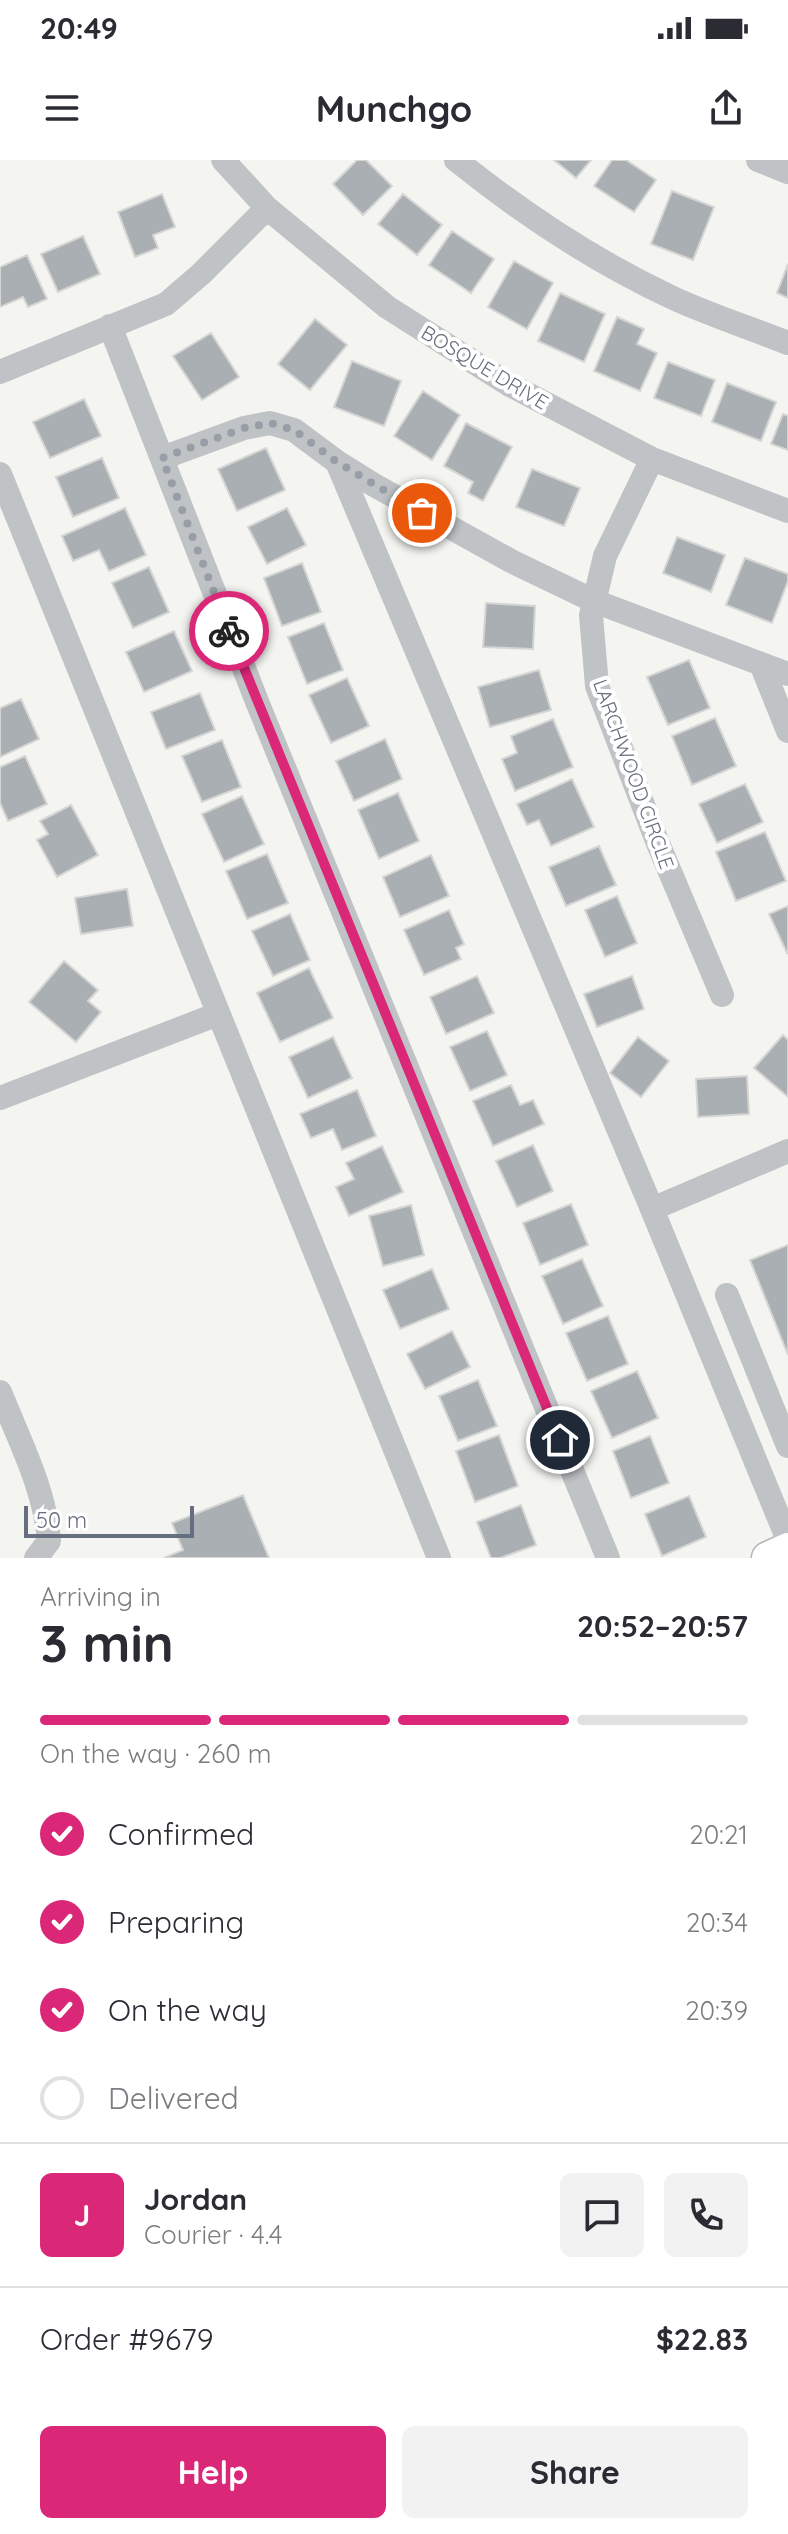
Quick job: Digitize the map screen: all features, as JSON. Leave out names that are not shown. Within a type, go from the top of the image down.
[{"type":"main road","points":[[768,1558],[788,1549]]},
{"type":"street","name":"BOSQUE DRIVE","points":[[223,160],[267,208],[387,307],[508,384],[652,459],[788,511]]},
{"type":"street","points":[[456,160],[497,193],[581,248],[674,298],[788,343]]},
{"type":"street","points":[[758,160],[788,172]]},
{"type":"street","points":[[0,372],[166,304],[267,208]]},
{"type":"street","points":[[110,326],[270,733],[608,1558]]},
{"type":"street","points":[[162,458],[244,428],[270,423],[294,430],[337,462],[446,527],[594,601],[788,674]]},
{"type":"street","name":"LARCHWOOD CIRCLE","points":[[652,459],[605,556],[594,601],[591,615],[597,686],[657,841],[722,995]]},
{"type":"street","points":[[337,462],[788,1540]]},
{"type":"street","points":[[0,474],[439,1558]]},
{"type":"street","points":[[761,664],[788,731]]},
{"type":"street","points":[[0,1098],[218,1014]]},
{"type":"street","points":[[652,1209],[788,1151]]},
{"type":"street","points":[[727,1295],[786,1438]]},
{"type":"street","points":[[0,1392],[47,1516],[49,1541],[36,1558]]},
{"type":"building","points":[[357,160],[366,160],[392,186],[363,215],[333,184]]},
{"type":"building","points":[[554,160],[591,160],[576,178]]},
{"type":"building","points":[[612,160],[626,160],[656,180],[634,212],[594,186]]},
{"type":"building","points":[[672,191],[714,207],[693,260],[651,244]]},
{"type":"building","points":[[162,194],[175,227],[153,235],[158,248],[135,257],[118,212]]},
{"type":"building","points":[[403,194],[442,225],[417,255],[378,224]]},
{"type":"building","points":[[452,231],[494,259],[471,293],[429,265]]},
{"type":"building","points":[[83,236],[100,274],[58,292],[41,254]]},
{"type":"building","points":[[27,255],[47,299],[28,307],[23,297],[0,307],[0,267]]},
{"type":"building","points":[[514,261],[553,283],[527,329],[488,307]]},
{"type":"building","points":[[788,264],[788,298],[777,293]]},
{"type":"building","points":[[560,293],[605,314],[584,362],[538,341]]},
{"type":"building","points":[[617,317],[644,329],[637,344],[657,353],[640,391],[594,371]]},
{"type":"building","points":[[315,319],[347,345],[310,390],[278,364]]},
{"type":"building","points":[[211,333],[239,377],[202,400],[173,356]]},
{"type":"building","points":[[352,361],[401,381],[384,426],[334,407]]},
{"type":"building","points":[[668,362],[715,380],[701,416],[654,398]]},
{"type":"building","points":[[727,383],[776,402],[761,441],[712,422]]},
{"type":"building","points":[[423,391],[460,415],[432,460],[394,436]]},
{"type":"building","points":[[84,399],[101,436],[50,458],[33,422]]},
{"type":"building","points":[[783,414],[788,416],[788,450],[771,444]]},
{"type":"building","points":[[466,423],[512,447],[483,501],[468,493],[473,482],[444,466]]},
{"type":"building","points":[[266,448],[285,490],[237,511],[218,469]]},
{"type":"building","points":[[102,458],[119,498],[73,517],[56,477]]},
{"type":"building","points":[[532,469],[580,488],[564,526],[516,507]]},
{"type":"building","points":[[125,508],[146,555],[109,571],[99,550],[73,561],[62,536]]},
{"type":"building","points":[[287,508],[306,545],[267,564],[248,527]]},
{"type":"building","points":[[677,537],[725,555],[711,592],[663,573]]},
{"type":"building","points":[[745,558],[788,574],[772,623],[726,605]]},
{"type":"building","points":[[302,563],[321,612],[282,626],[264,578]]},
{"type":"building","points":[[149,567],[169,612],[133,628],[112,583]]},
{"type":"building","points":[[486,603],[535,606],[533,649],[483,647]]},
{"type":"building","points":[[324,623],[343,670],[307,684],[288,637]]},
{"type":"building","points":[[174,631],[192,671],[144,692],[126,652]]},
{"type":"building","points":[[689,660],[710,708],[668,725],[647,677]]},
{"type":"building","points":[[539,670],[551,710],[490,727],[478,687]]},
{"type":"building","points":[[347,678],[369,726],[331,743],[309,695]]},
{"type":"building","points":[[200,693],[215,730],[166,749],[151,712]]},
{"type":"building","points":[[21,699],[39,739],[0,757],[0,708]]},
{"type":"building","points":[[715,718],[736,766],[692,785],[672,736]]},
{"type":"building","points":[[553,719],[573,767],[515,791],[502,759],[517,753],[511,736]]},
{"type":"building","points":[[385,739],[402,779],[354,801],[336,761]]},
{"type":"building","points":[[222,740],[241,787],[202,802],[182,756]]},
{"type":"building","points":[[25,756],[47,804],[8,821],[0,803],[0,767]]},
{"type":"building","points":[[572,779],[594,827],[551,846],[539,820],[527,825],[517,804]]},
{"type":"building","points":[[745,784],[763,822],[717,843],[699,804]]},
{"type":"building","points":[[398,793],[419,841],[379,859],[358,810]]},
{"type":"building","points":[[242,796],[264,844],[224,862],[202,814]]},
{"type":"building","points":[[71,805],[98,855],[57,877],[37,840],[48,834],[40,821]]},
{"type":"building","points":[[765,832],[786,881],[736,901],[716,852]]},
{"type":"building","points":[[599,846],[616,885],[566,906],[549,867]]},
{"type":"building","points":[[267,854],[288,903],[247,919],[226,871]]},
{"type":"building","points":[[431,855],[449,896],[400,917],[383,877]]},
{"type":"building","points":[[127,889],[133,926],[81,934],[75,898]]},
{"type":"building","points":[[617,896],[637,943],[605,957],[585,910]]},
{"type":"building","points":[[788,906],[788,953],[787,953],[769,914]]},
{"type":"building","points":[[449,910],[464,944],[456,948],[461,959],[424,975],[404,930]]},
{"type":"building","points":[[290,914],[310,960],[273,976],[252,931]]},
{"type":"building","points":[[64,961],[98,990],[88,1001],[101,1012],[76,1042],[29,1002]]},
{"type":"building","points":[[309,968],[333,1018],[280,1042],[257,993]]},
{"type":"building","points":[[477,976],[494,1013],[446,1034],[430,997]]},
{"type":"building","points":[[632,976],[644,1009],[597,1027],[584,994]]},
{"type":"building","points":[[487,1031],[507,1075],[470,1091],[450,1047]]},
{"type":"building","points":[[783,1035],[788,1040],[788,1097],[754,1068]]},
{"type":"building","points":[[333,1037],[352,1078],[308,1098],[289,1057]]},
{"type":"building","points":[[638,1037],[669,1061],[641,1097],[610,1073]]},
{"type":"building","points":[[747,1076],[749,1114],[698,1117],[696,1079]]},
{"type":"building","points":[[511,1085],[520,1105],[533,1100],[544,1124],[493,1146],[473,1101]]},
{"type":"building","points":[[357,1090],[376,1136],[342,1150],[333,1129],[311,1138],[300,1114]]},
{"type":"building","points":[[533,1145],[553,1191],[517,1207],[496,1161]]},
{"type":"building","points":[[382,1146],[403,1192],[349,1216],[336,1187],[354,1179],[346,1163]]},
{"type":"building","points":[[571,1204],[588,1245],[540,1265],[523,1223]]},
{"type":"building","points":[[411,1205],[424,1255],[383,1266],[369,1216]]},
{"type":"building","points":[[788,1245],[788,1355],[750,1260]]},
{"type":"building","points":[[582,1259],[603,1306],[563,1324],[542,1276]]},
{"type":"building","points":[[432,1269],[449,1309],[400,1329],[383,1290]]},
{"type":"building","points":[[608,1316],[628,1364],[587,1381],[566,1333]]},
{"type":"building","points":[[452,1331],[470,1367],[425,1389],[407,1354]]},
{"type":"building","points":[[637,1371],[658,1418],[612,1438],[591,1391]]},
{"type":"building","points":[[478,1380],[497,1426],[458,1441],[439,1396]]},
{"type":"building","points":[[499,1435],[518,1486],[475,1502],[456,1451]]},
{"type":"building","points":[[650,1436],[669,1483],[631,1498],[613,1451]]},
{"type":"building","points":[[243,1495],[269,1558],[164,1558],[183,1550],[172,1523]]},
{"type":"building","points":[[689,1496],[706,1537],[662,1556],[645,1514]]},
{"type":"building","points":[[521,1505],[536,1545],[500,1558],[491,1558],[477,1522]]},
{"type":"way so far","points":[[229,631],[162,458],[244,428],[270,423],[294,430],[337,462],[422,513]]},
{"type":"route","points":[[229,631],[560,1440]]}]
